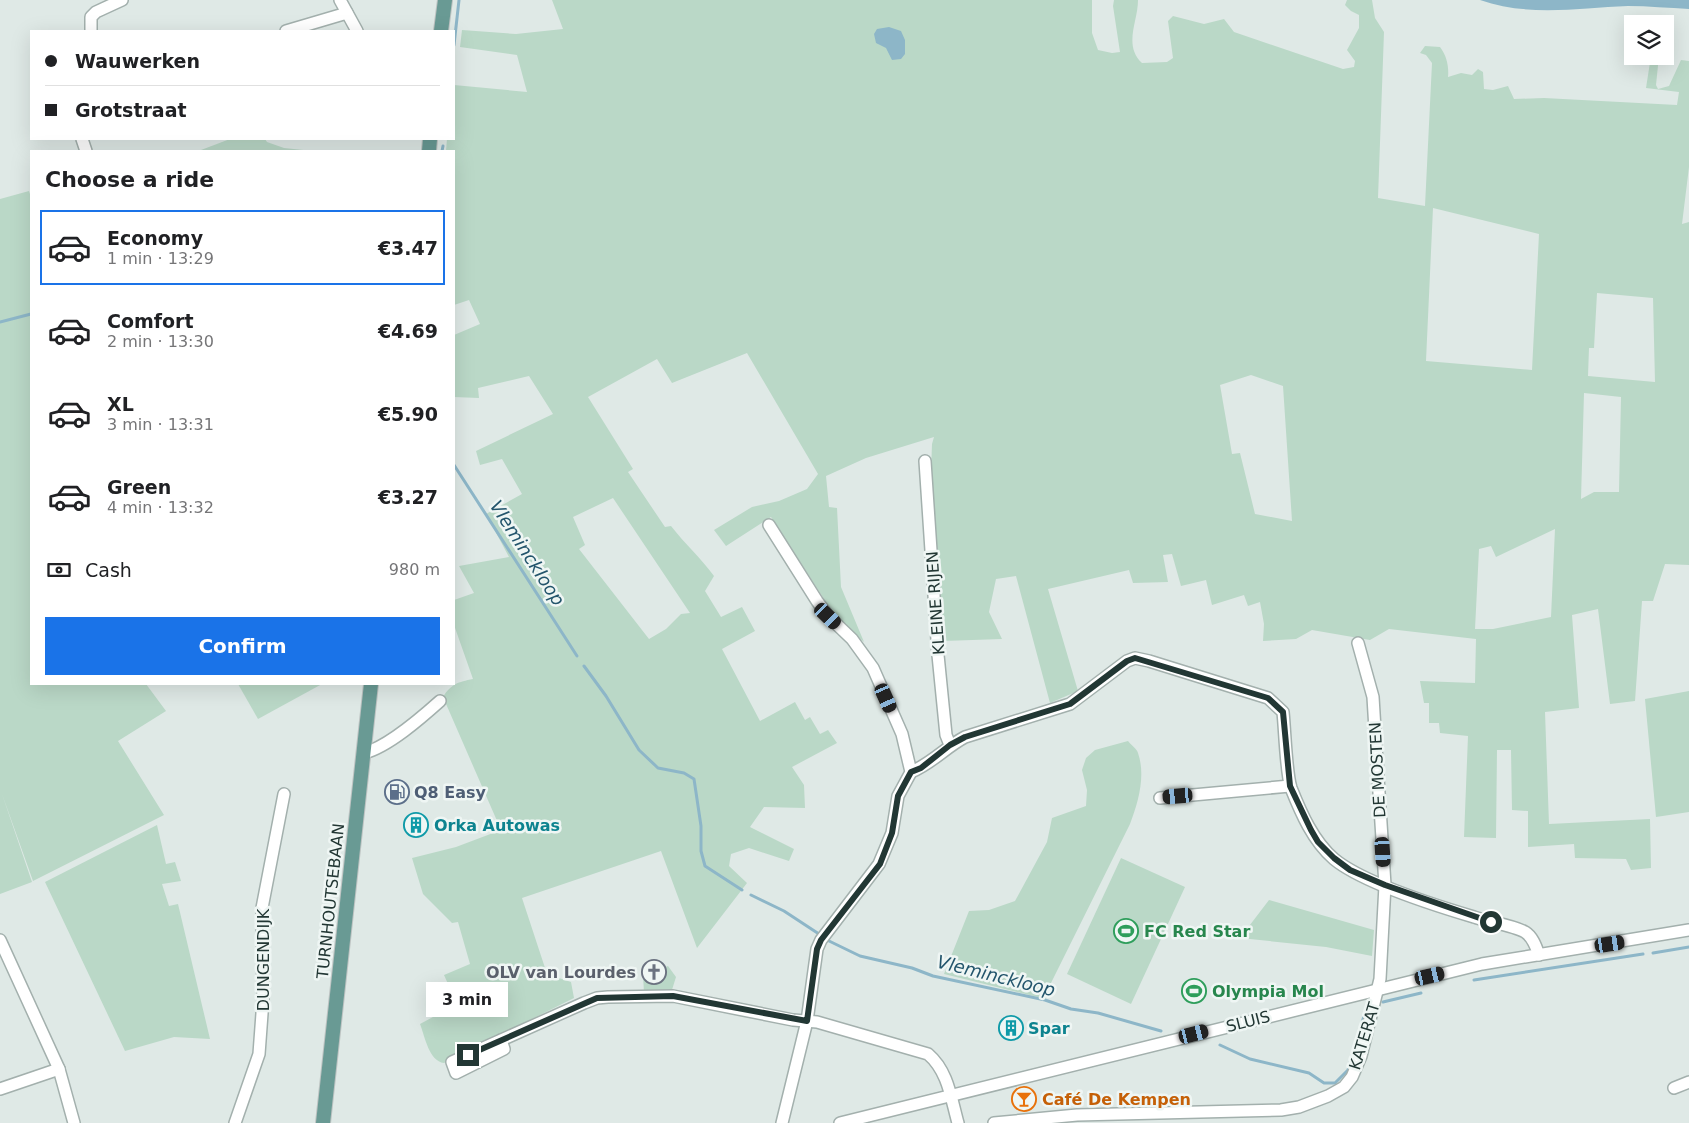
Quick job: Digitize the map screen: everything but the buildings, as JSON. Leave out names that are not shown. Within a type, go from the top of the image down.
[{"type":"main road","points":[[442,30],[445,0]]},
{"type":"main road","name":"TURNHOUTSEBAAN","points":[[323,1123],[371,685]]},
{"type":"street","points":[[91,30],[91,18],[96,12],[122,0]]},
{"type":"street","points":[[340,0],[356,30]]},
{"type":"street","points":[[289,30],[347,13]]},
{"type":"street","name":"KLEINE RIJEN","points":[[925,461],[938,655],[945,726],[950,745]]},
{"type":"street","points":[[769,525],[817,601],[828,616],[852,639],[873,668],[902,734],[911,772]]},
{"type":"street","name":"DE MOSTEN","points":[[1358,643],[1373,698],[1385,885],[1378,989]]},
{"type":"street","points":[[782,1123],[807,1021],[817,949],[821,940],[880,864],[892,833],[898,796],[911,772],[921,768],[950,745],[965,737],[1070,704],[1127,661],[1135,658],[1268,698],[1278,705],[1283,712],[1290,786],[1318,842],[1334,858],[1350,870],[1385,885],[1473,917],[1525,932],[1533,940],[1538,955]]},
{"type":"street","points":[[364,753],[374,751],[426,714],[440,701]]},
{"type":"street","points":[[1160,798],[1290,786]]},
{"type":"street","name":"DUNGENDIJK","points":[[235,1123],[255,1069],[260,1046],[263,1000],[262,908],[284,794]]},
{"type":"street","name":"SLUIS","points":[[840,1123],[950,1094],[1482,964],[1689,930]]},
{"type":"street","points":[[0,940],[60,1069],[74,1123]]},
{"type":"street","name":"KATERAT","points":[[994,1123],[1078,1115],[1281,1110],[1314,1102],[1344,1087],[1352,1077],[1361,1056],[1378,989]]},
{"type":"street","points":[[501,1040],[597,998],[673,996],[807,1021],[928,1054],[938,1062],[944,1072],[958,1123]]},
{"type":"street","points":[[0,1089],[60,1069]]},
{"type":"street","points":[[1674,1088],[1689,1082]]},
{"type":"green space","points":[[552,0],[1092,0],[1092,33],[1098,50],[1112,53],[1120,52],[1113,6],[1114,0],[1138,0],[1132,41],[1136,56],[1142,63],[1167,62],[1173,58],[1168,21],[1173,16],[1204,24],[1224,19],[1234,32],[1343,69],[1354,67],[1355,61],[1347,50],[1359,28],[1359,15],[1345,5],[1347,0],[1372,0],[1375,18],[1384,32],[1378,198],[1425,206],[1432,63],[1426,55],[1420,53],[1425,46],[1440,47],[1447,62],[1448,77],[1461,73],[1472,75],[1478,69],[1483,72],[1484,89],[1493,90],[1508,86],[1514,99],[1544,98],[1677,105],[1679,92],[1646,88],[1650,65],[1658,65],[1656,85],[1658,89],[1669,86],[1681,60],[1689,61],[1689,167],[1682,224],[1689,222],[1689,565],[1665,564],[1653,601],[1642,601],[1635,701],[1610,704],[1598,609],[1572,615],[1579,708],[1545,712],[1549,824],[1650,819],[1651,868],[1631,870],[1626,859],[1575,858],[1574,844],[1528,847],[1528,811],[1512,810],[1511,750],[1497,750],[1496,838],[1464,837],[1468,736],[1440,733],[1439,723],[1429,723],[1429,703],[1424,703],[1420,681],[1475,683],[1476,639],[1389,629],[1370,640],[1312,630],[1296,639],[1263,641],[1264,624],[1260,602],[1248,606],[1244,595],[1212,605],[1206,580],[1181,586],[1172,554],[1163,555],[1168,582],[1133,583],[1129,570],[1048,589],[1078,691],[1050,703],[1016,576],[996,579],[989,612],[1002,639],[943,641],[931,472],[934,437],[866,458],[826,476],[829,507],[837,508],[841,587],[864,642],[835,616],[771,517],[726,546],[714,530],[752,507],[779,501],[807,489],[818,474],[747,353],[672,383],[657,359],[588,397],[633,469],[628,472],[665,527],[671,526],[714,576],[705,591],[721,617],[742,607],[755,631],[722,649],[760,721],[795,702],[805,720],[810,717],[820,734],[828,730],[837,743],[792,767],[804,785],[805,808],[764,807],[750,827],[794,849],[789,861],[749,848],[731,854],[729,866],[747,883],[697,948],[661,851],[522,898],[547,974],[571,982],[574,998],[444,1063],[439,1061],[428,1048],[420,1024],[457,1004],[444,975],[470,964],[458,922],[452,923],[423,894],[412,858],[456,847],[501,830],[443,697],[455,684],[473,679],[455,628],[455,600],[474,593],[459,566],[509,557],[486,514],[522,494],[502,459],[480,465],[476,451],[553,414],[529,376],[478,388],[479,398],[455,397],[455,335],[480,324],[469,300],[455,305],[455,150],[446,150],[447,140],[455,140],[455,85],[527,92],[517,55],[460,47],[462,30],[516,34],[563,29]],"holes":[[[1433,208],[1539,234],[1532,370],[1426,361]],[[1597,293],[1653,298],[1655,382],[1588,376],[1589,348],[1594,348]],[[1251,375],[1283,386],[1292,521],[1255,514],[1240,453],[1232,454],[1220,385]],[[1584,393],[1621,397],[1619,492],[1594,492],[1581,499]],[[613,498],[690,613],[681,614],[666,629],[649,639],[579,549],[585,545],[573,517]],[[1555,529],[1551,617],[1493,629],[1475,629],[1479,549],[1491,546],[1496,557]]]},
{"type":"green space","points":[[227,140],[266,140],[284,148],[303,150],[201,150]]},
{"type":"green space","points":[[29,191],[30,194],[30,685],[147,685],[166,711],[118,741],[164,815],[33,881],[2,794],[32,882],[0,894],[0,199]]},
{"type":"green space","points":[[239,685],[320,685],[258,719]]},
{"type":"green space","points":[[1689,691],[1689,812],[1656,817],[1645,699]]},
{"type":"green space","points":[[1128,741],[1137,752],[1140,762],[1141,780],[1136,807],[1130,824],[1050,985],[1046,999],[944,974],[969,911],[989,910],[1015,901],[1047,842],[1052,818],[1086,806],[1087,790],[1082,770],[1086,758],[1095,750]]},
{"type":"green space","points":[[157,825],[166,864],[175,862],[181,881],[162,884],[169,906],[178,904],[210,1039],[174,1037],[125,1051],[45,882]]},
{"type":"green space","name":"FC Red Star","points":[[1121,858],[1185,887],[1131,1004],[1067,974]]},
{"type":"green space","points":[[1269,900],[1374,930],[1372,956],[1326,947],[1240,938]]},
{"type":"green space","points":[[668,966],[676,977],[671,993],[644,993],[643,975]]},
{"type":"water","points":[[1480,0],[1689,0],[1689,9],[1628,6],[1535,10],[1498,5]]},
{"type":"water","points":[[889,27],[901,31],[905,40],[905,54],[901,59],[892,60],[886,48],[876,43],[874,34],[877,29]]},
{"type":"waterway","name":"Vleminckloop","points":[[455,36],[459,0]]},
{"type":"waterway","name":"Vleminckloop","points":[[442,150],[443,146]]},
{"type":"waterway","points":[[0,322],[30,314]]},
{"type":"waterway","name":"Vleminckloop","points":[[455,467],[577,656]]},
{"type":"waterway","name":"Vleminckloop","points":[[584,666],[606,696],[639,750],[658,768],[684,773],[694,779],[701,826],[701,851],[705,866],[742,890]]},
{"type":"waterway","name":"Vleminckloop","points":[[751,895],[784,911],[819,934]]},
{"type":"waterway","name":"Vleminckloop","points":[[827,940],[860,956],[912,968],[933,976],[1045,1000],[1071,1009],[1098,1013],[1161,1031]]},
{"type":"waterway","name":"Vleminckloop","points":[[1653,953],[1689,947]]},
{"type":"waterway","name":"Vleminckloop","points":[[1474,980],[1643,954]]},
{"type":"waterway","name":"Vleminckloop","points":[[1383,1002],[1421,993]]},
{"type":"waterway","name":"Vleminckloop","points":[[1220,1045],[1250,1059],[1309,1073],[1324,1083],[1335,1083],[1348,1070],[1364,1016]]},
{"type":"place","name":"Q8 Easy","points":[[397,792]]},
{"type":"place","name":"Orka Autowas","points":[[416,825]]},
{"type":"place","name":"FC Red Star","points":[[1126,931]]},
{"type":"place","name":"OLV van Lourdes","points":[[654,972]]},
{"type":"place","name":"Olympia Mol","points":[[1194,991]]},
{"type":"place","name":"Spar","points":[[1011,1028]]},
{"type":"place","name":"Café De Kempen","points":[[1024,1099]]},
{"type":"route","points":[[468,1055],[597,998],[673,996],[793,1020],[807,1021],[817,949],[821,940],[880,864],[892,833],[898,796],[911,772],[921,768],[950,745],[965,737],[1070,704],[1127,661],[1135,658],[1268,698],[1278,705],[1283,712],[1290,786],[1318,842],[1334,858],[1350,870],[1385,885],[1491,922]]}]
